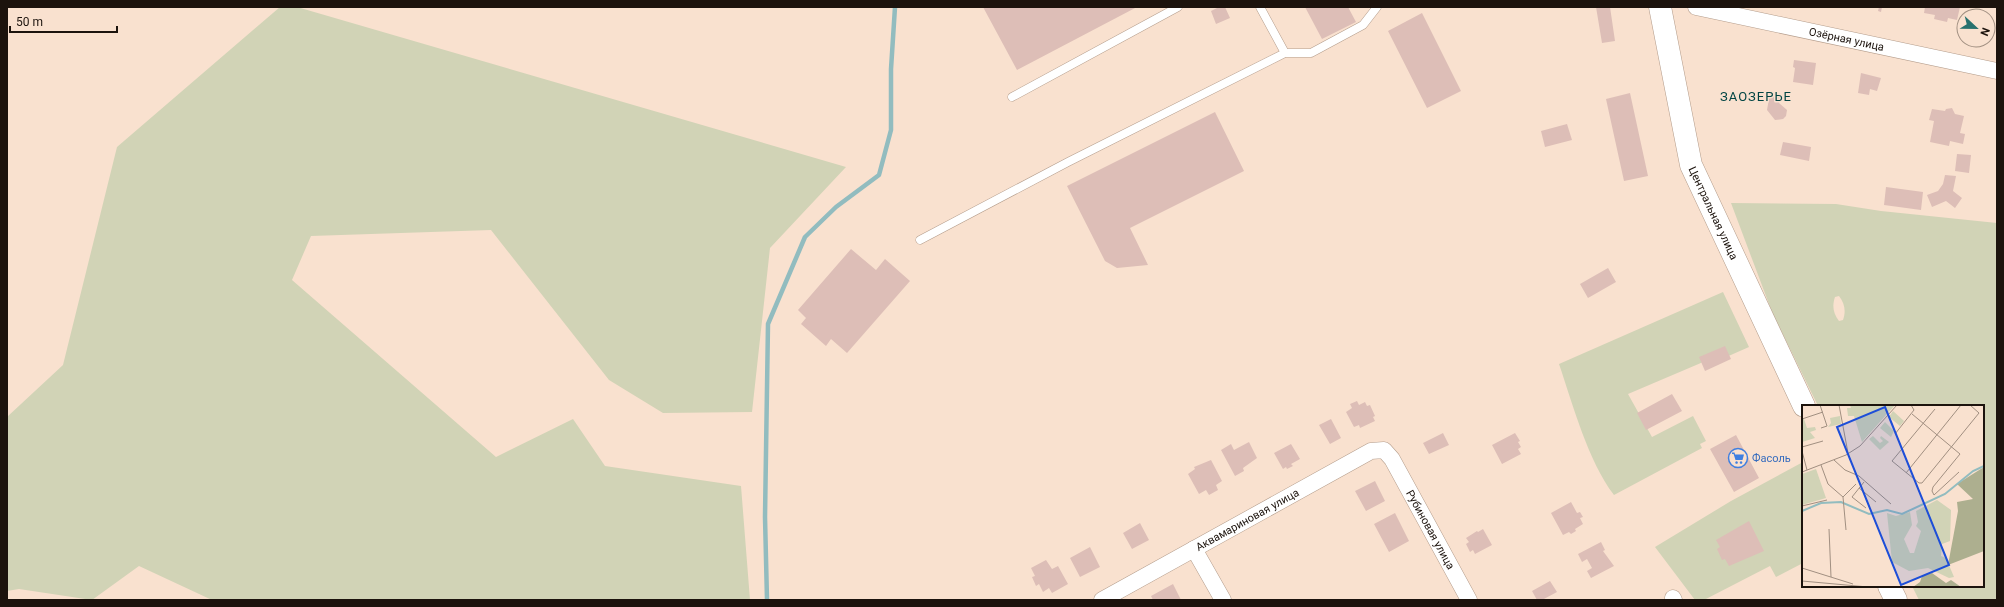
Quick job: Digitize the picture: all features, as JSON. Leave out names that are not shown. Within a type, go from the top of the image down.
[{"type":"main road","name":"Центральная улица","points":[[1660,7],[1691,165],[1804,405]]},
{"type":"main road","points":[[1890,587],[1896,600]]},
{"type":"street","name":"Озёрная улица","points":[[1696,7],[1997,70]]},
{"type":"street","name":"Аквамариновая улица","points":[[1102,600],[1372,451],[1384,450],[1392,459]]},
{"type":"street","name":"Рубиновая улица","points":[[1392,459],[1469,600]]},
{"type":"street","points":[[1194,549],[1223,600]]},
{"type":"lane","points":[[1012,97],[1178,7]]},
{"type":"lane","points":[[1260,7],[1284,53]]},
{"type":"lane","points":[[920,240],[1068,162],[1284,53],[1311,53],[1363,25],[1377,7]]},
{"type":"green space","points":[[280,7],[297,7],[846,167],[770,248],[752,412],[663,413],[609,380],[491,230],[311,236],[292,280],[496,457],[573,419],[605,466],[741,486],[750,600],[212,600],[139,566],[92,600],[19,589],[7,591],[7,417],[63,365],[117,147]]},
{"type":"green space","points":[[1731,203],[1836,204],[1881,211],[1997,223],[1997,600],[1919,600],[1912,587],[1984,587],[1984,405],[1818,405],[1772,312]],"holes":[[[1839,296],[1844,305],[1843,320],[1839,321],[1834,312],[1835,297]]]},
{"type":"green space","points":[[1723,292],[1749,347],[1724,358],[1722,354],[1628,394],[1652,437],[1693,416],[1706,441],[1700,444],[1702,448],[1614,495],[1596,466],[1582,432],[1559,364]]},
{"type":"green space","points":[[1802,463],[1802,564],[1776,577],[1770,566],[1704,600],[1695,600],[1655,547],[1731,501]]},
{"type":"building","points":[[983,7],[1137,7],[1017,70]]},
{"type":"building","points":[[1219,7],[1225,7],[1230,18],[1216,24],[1211,11]]},
{"type":"building","points":[[1305,7],[1348,7],[1356,22],[1322,39]]},
{"type":"building","points":[[1596,7],[1610,7],[1615,41],[1602,43]]},
{"type":"building","points":[[1879,7],[1882,7],[1881,12],[1878,11]]},
{"type":"building","points":[[1925,7],[1960,7],[1956,8],[1956,20],[1948,18],[1947,22],[1934,19],[1935,15],[1924,13]]},
{"type":"building","points":[[1422,13],[1461,91],[1427,108],[1388,31]]},
{"type":"building","points":[[1794,60],[1816,63],[1813,85],[1793,82],[1795,68],[1793,67]]},
{"type":"building","points":[[1861,73],[1881,78],[1877,91],[1870,89],[1869,95],[1858,93]]},
{"type":"building","points":[[1630,93],[1648,176],[1624,181],[1606,99]]},
{"type":"building","points":[[1770,93],[1781,94],[1779,103],[1787,110],[1786,116],[1783,119],[1775,120],[1767,110]]},
{"type":"building","points":[[1952,108],[1955,114],[1964,116],[1960,133],[1965,134],[1963,144],[1950,141],[1949,146],[1930,142],[1934,121],[1929,120],[1932,109],[1945,111],[1946,109]]},
{"type":"building","points":[[1215,112],[1244,171],[1130,228],[1148,265],[1117,268],[1105,261],[1067,186]]},
{"type":"building","points":[[1567,124],[1572,140],[1545,147],[1541,131]]},
{"type":"building","points":[[1783,142],[1811,147],[1809,161],[1780,155]]},
{"type":"building","points":[[1957,154],[1971,155],[1969,173],[1955,171]]},
{"type":"building","points":[[1945,175],[1956,176],[1953,191],[1962,198],[1955,208],[1946,201],[1932,207],[1927,195],[1938,191],[1943,184]]},
{"type":"building","points":[[1886,187],[1923,192],[1921,210],[1884,205]]},
{"type":"building","points":[[851,249],[876,270],[885,259],[910,281],[847,353],[831,339],[826,346],[801,324],[806,318],[798,310]]},
{"type":"building","points":[[1608,268],[1616,282],[1588,298],[1580,284]]},
{"type":"building","points":[[1725,346],[1731,359],[1705,371],[1699,357]]},
{"type":"building","points":[[1672,394],[1682,411],[1646,430],[1637,413]]},
{"type":"building","points":[[1357,401],[1359,405],[1365,402],[1367,406],[1370,405],[1375,416],[1373,417],[1375,421],[1360,428],[1359,425],[1354,427],[1346,412],[1352,408],[1350,404]]},
{"type":"building","points":[[1331,419],[1341,438],[1330,444],[1319,425]]},
{"type":"building","points":[[1443,433],[1449,445],[1429,454],[1423,443]]},
{"type":"building","points":[[1515,433],[1520,441],[1518,442],[1521,447],[1518,449],[1521,454],[1502,464],[1492,445]]},
{"type":"building","points":[[1736,435],[1759,478],[1734,492],[1710,449]]},
{"type":"building","points":[[1249,442],[1257,458],[1243,468],[1244,471],[1235,476],[1221,450],[1231,444],[1234,450]]},
{"type":"building","points":[[1291,444],[1300,459],[1291,464],[1293,466],[1283,469],[1274,453]]},
{"type":"building","points":[[1211,460],[1222,481],[1216,485],[1218,490],[1209,495],[1206,490],[1199,494],[1188,474],[1195,469],[1194,467]]},
{"type":"building","points":[[1375,481],[1385,501],[1366,511],[1355,491]]},
{"type":"building","points":[[1571,502],[1577,513],[1580,512],[1583,517],[1580,518],[1583,524],[1575,529],[1576,531],[1571,534],[1569,532],[1563,535],[1551,513]]},
{"type":"building","points":[[1395,513],[1409,541],[1389,552],[1374,524]]},
{"type":"building","points":[[1749,521],[1764,551],[1729,566],[1725,559],[1722,560],[1717,549],[1720,547],[1716,540]]},
{"type":"building","points":[[1140,523],[1149,540],[1132,549],[1123,533]]},
{"type":"building","points":[[1483,529],[1492,545],[1475,554],[1473,550],[1470,552],[1466,544],[1469,542],[1466,538]]},
{"type":"building","points":[[1601,542],[1605,550],[1603,551],[1614,566],[1591,578],[1587,571],[1592,568],[1587,559],[1582,562],[1578,554]]},
{"type":"building","points":[[1090,547],[1100,567],[1080,577],[1070,558]]},
{"type":"building","points":[[1046,560],[1052,569],[1058,566],[1068,584],[1052,593],[1049,588],[1043,592],[1039,584],[1036,586],[1032,577],[1035,576],[1031,568]]},
{"type":"building","points":[[1550,581],[1557,592],[1542,600],[1537,600],[1532,591]]},
{"type":"building","points":[[1173,584],[1181,600],[1153,600],[1151,596]]},
{"type":"waterway","points":[[767,600],[765,517],[768,324],[805,237],[836,207],[879,175],[891,130],[891,69],[895,7]]},
{"type":"place","name":"Фасоль","points":[[1738,458]]},
{"type":"district","name":"ЗАОЗЕРЬЕ","points":[[1756,96]]}]
